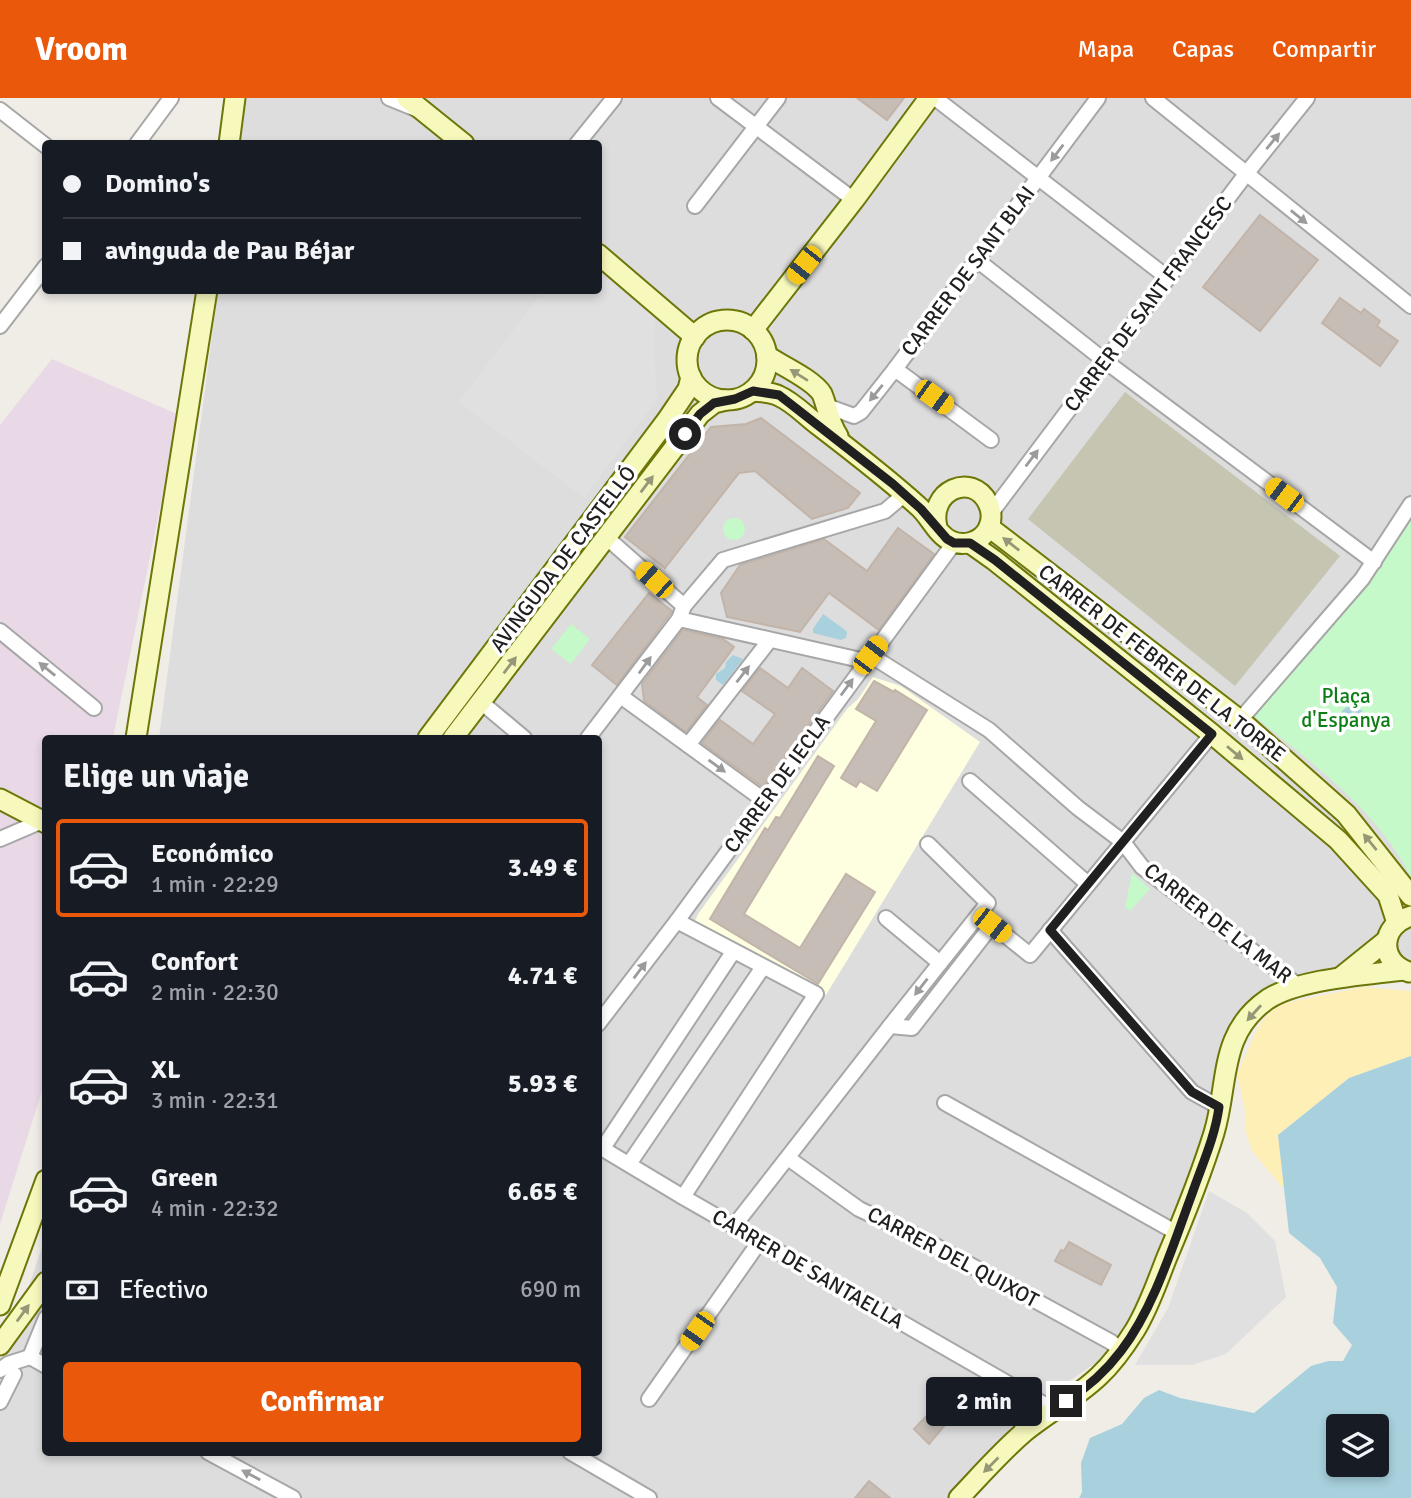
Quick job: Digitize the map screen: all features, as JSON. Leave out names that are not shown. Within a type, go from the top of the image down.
[{"type":"street","points":[[140,140],[172,98]]},
{"type":"street","points":[[230,140],[235,98]]},
{"type":"street","points":[[389,98],[421,105]]},
{"type":"street","points":[[407,98],[421,105],[460,140]]},
{"type":"street","points":[[581,140],[614,98]]},
{"type":"street","points":[[718,98],[854,200]]},
{"type":"street","points":[[695,206],[778,98]]},
{"type":"street","points":[[753,330],[929,98]]},
{"type":"street","points":[[935,98],[1168,278]]},
{"type":"street","name":"CARRER DE SANT BLAI","points":[[824,405],[854,416],[861,412],[1098,98]]},
{"type":"street","points":[[1153,98],[1411,306]]},
{"type":"street","name":"CARRER DE SANT FRANCESC","points":[[990,520],[1105,361],[1307,98]]},
{"type":"street","points":[[0,110],[42,143]]},
{"type":"street","points":[[602,257],[695,337]]},
{"type":"street","points":[[977,260],[1105,361],[1374,562]]},
{"type":"street","points":[[0,326],[42,271]]},
{"type":"street","points":[[137,735],[206,294]]},
{"type":"street","points":[[729,320],[742,323],[753,330],[760,337],[767,356],[762,381],[753,391],[735,399],[726,400],[705,393],[691,377],[688,357],[695,337],[716,322],[729,320]]},
{"type":"street","points":[[767,356],[815,385],[822,395],[834,429],[845,445]]},
{"type":"street","points":[[895,369],[992,440]]},
{"type":"street","name":"AVINGUDA DE CASTELLÓ","points":[[430,735],[667,420],[688,389],[691,377]]},
{"type":"street","points":[[753,391],[779,395],[845,445],[899,489],[941,534],[962,543],[984,534],[990,520],[983,496],[975,490],[965,488],[947,492],[899,489]]},
{"type":"street","name":"AVINGUDA DE CASTELLÓ","points":[[455,735],[700,414],[714,403],[726,400]]},
{"type":"street","points":[[590,735],[622,697],[681,613],[723,560],[885,512],[899,489]]},
{"type":"street","points":[[937,527],[935,508],[947,492]]},
{"type":"street","points":[[1240,720],[1374,562],[1411,504]]},
{"type":"street","name":"CARRER DE FEBRER DE LA TORRE","points":[[990,520],[1240,720],[1332,802],[1360,830],[1411,897]]},
{"type":"street","name":"CARRER DE LA MAR","points":[[606,537],[681,613],[769,641],[868,658],[989,730],[1079,808],[1123,842],[1142,867],[1300,987]]},
{"type":"street","name":"CARRER DE FEBRER DE LA TORRE","points":[[962,543],[995,560],[1212,734],[1338,840],[1371,874],[1404,920]]},
{"type":"street","name":"CARRER DE IECLA","points":[[602,1019],[677,921],[868,658],[962,543]]},
{"type":"street","points":[[0,631],[94,708]]},
{"type":"street","points":[[688,745],[769,641]]},
{"type":"street","points":[[622,697],[765,801]]},
{"type":"street","points":[[481,702],[520,735]]},
{"type":"street","points":[[979,914],[1030,955],[1212,734]]},
{"type":"street","points":[[970,781],[1088,884]]},
{"type":"street","points":[[0,799],[42,821]]},
{"type":"street","points":[[1305,812],[1327,817],[1332,810],[1332,802]]},
{"type":"street","points":[[0,839],[42,823]]},
{"type":"street","points":[[734,1226],[988,903],[928,844]]},
{"type":"street","points":[[886,918],[940,963]]},
{"type":"street","points":[[1338,979],[1387,940],[1404,920]]},
{"type":"street","points":[[677,921],[816,994],[683,1198]]},
{"type":"street","points":[[890,1026],[912,1028],[992,925]]},
{"type":"street","points":[[1050,930],[1192,1092],[1219,1107]]},
{"type":"street","points":[[1387,940],[1390,958],[1407,971]]},
{"type":"street","points":[[602,1146],[733,952]]},
{"type":"street","points":[[629,1164],[763,967]]},
{"type":"street","points":[[959,1498],[1023,1433],[1099,1376],[1122,1351],[1150,1300],[1213,1135],[1227,1058],[1243,1026],[1256,1010],[1271,998],[1300,987],[1338,979],[1407,971]]},
{"type":"street","points":[[945,1103],[1177,1233]]},
{"type":"street","name":"CARRER DE SANTAELLA","points":[[602,1148],[683,1198],[1054,1410]]},
{"type":"street","name":"CARRER DEL QUIXOT","points":[[788,1158],[859,1209],[919,1237],[1111,1342],[1122,1351]]},
{"type":"street","points":[[0,1305],[42,1191]]},
{"type":"street","points":[[649,1398],[760,1241]]},
{"type":"street","points":[[0,1345],[42,1287]]},
{"type":"street","points":[[30,1357],[42,1328]]},
{"type":"street","points":[[0,1402],[8,1364],[30,1357],[42,1364]]},
{"type":"street","points":[[1020,1390],[1023,1433]]},
{"type":"street","points":[[215,1456],[293,1498]]},
{"type":"street","points":[[577,1456],[649,1498]]},
{"type":"shaded area","points":[[243,98],[1411,98],[1411,972],[1289,983],[1243,1025],[1210,1134],[1130,1339],[1023,1413],[948,1498],[0,1498],[0,1372],[42,1247],[42,1456],[602,1456],[602,735],[159,735],[218,294],[602,294],[602,140],[237,140]]},
{"type":"shaded area","points":[[602,274],[655,318],[657,399],[584,498],[459,402],[541,294],[602,294]]},
{"type":"shaded area","points":[[52,359],[179,415],[114,735],[42,735],[42,1091],[0,1224],[0,425]]},
{"type":"shaded area","points":[[1125,392],[1340,556],[1235,686],[1028,519]]},
{"type":"shaded area","points":[[873,677],[901,686],[980,742],[826,995],[694,923],[847,709],[858,699]]},
{"type":"shaded area","points":[[1209,1191],[1247,1213],[1275,1241],[1286,1297],[1226,1354],[1192,1365],[1135,1365],[1168,1308]]},
{"type":"sand","points":[[1363,987],[1411,991],[1411,1056],[1349,1078],[1278,1135],[1284,1189],[1252,1151],[1245,1130],[1245,1110],[1237,1075],[1262,1021],[1272,1010],[1285,1003]]},
{"type":"green space","name":"Plaça d'Espanya","points":[[1411,515],[1411,877],[1397,852],[1361,808],[1254,716],[1363,588]]},
{"type":"green space","points":[[734,518],[742,521],[745,529],[742,537],[734,540],[726,537],[723,529],[726,521]]},
{"type":"green space","points":[[571,624],[590,639],[571,664],[551,649]]},
{"type":"green space","points":[[1132,873],[1150,889],[1130,911],[1125,907]]},
{"type":"water","points":[[823,614],[847,632],[846,638],[841,640],[813,633]]},
{"type":"water","points":[[733,655],[743,659],[723,685],[716,680],[716,674],[725,668],[726,662]]},
{"type":"water","points":[[1352,706],[1363,713],[1364,718],[1357,729],[1352,730],[1341,723],[1340,718],[1347,707]]},
{"type":"water","points":[[1411,1056],[1411,1498],[1079,1498],[1082,1492],[1081,1463],[1090,1438],[1122,1424],[1144,1398],[1159,1390],[1180,1398],[1254,1413],[1311,1366],[1328,1361],[1343,1361],[1352,1345],[1333,1323],[1337,1287],[1320,1258],[1289,1233],[1278,1135],[1349,1078]]},
{"type":"building","points":[[857,98],[904,98],[887,120]]},
{"type":"building","points":[[1260,215],[1318,260],[1260,331],[1203,287]]},
{"type":"building","points":[[1340,298],[1361,313],[1364,309],[1380,321],[1377,326],[1398,341],[1380,366],[1322,323]]},
{"type":"building","points":[[761,418],[860,493],[848,508],[812,519],[755,471],[739,473],[665,568],[625,537],[711,427],[746,424]]},
{"type":"building","points":[[898,528],[934,554],[879,630],[829,593],[800,632],[727,617],[721,593],[740,565],[824,539],[867,571]]},
{"type":"building","points":[[649,593],[672,611],[617,685],[592,665]]},
{"type":"building","points":[[683,630],[723,639],[734,647],[697,697],[707,705],[686,732],[644,701],[642,684]]},
{"type":"building","points":[[760,668],[788,688],[802,668],[833,691],[763,787],[702,743],[720,720],[753,744],[775,714],[742,691]]},
{"type":"building","points":[[874,681],[894,692],[895,690],[927,710],[877,791],[860,781],[856,787],[841,778],[876,721],[856,709]]},
{"type":"building","points":[[818,756],[834,766],[744,914],[800,948],[846,874],[875,892],[818,984],[710,919],[765,828],[768,830],[776,817],[780,818]]},
{"type":"building","points":[[1069,1242],[1111,1265],[1101,1285],[1055,1261]]},
{"type":"building","points":[[949,1385],[966,1400],[929,1444],[914,1429],[935,1407],[932,1405]]},
{"type":"building","points":[[869,1481],[890,1498],[855,1498]]},
{"type":"route","points":[[685,434],[700,414],[714,403],[745,396],[753,391],[779,395],[893,484],[921,509],[947,539],[954,543],[970,543],[995,560],[1212,734],[1050,930],[1192,1092],[1219,1107],[1213,1135],[1177,1233],[1137,1327],[1122,1351],[1099,1376],[1066,1401]]}]
